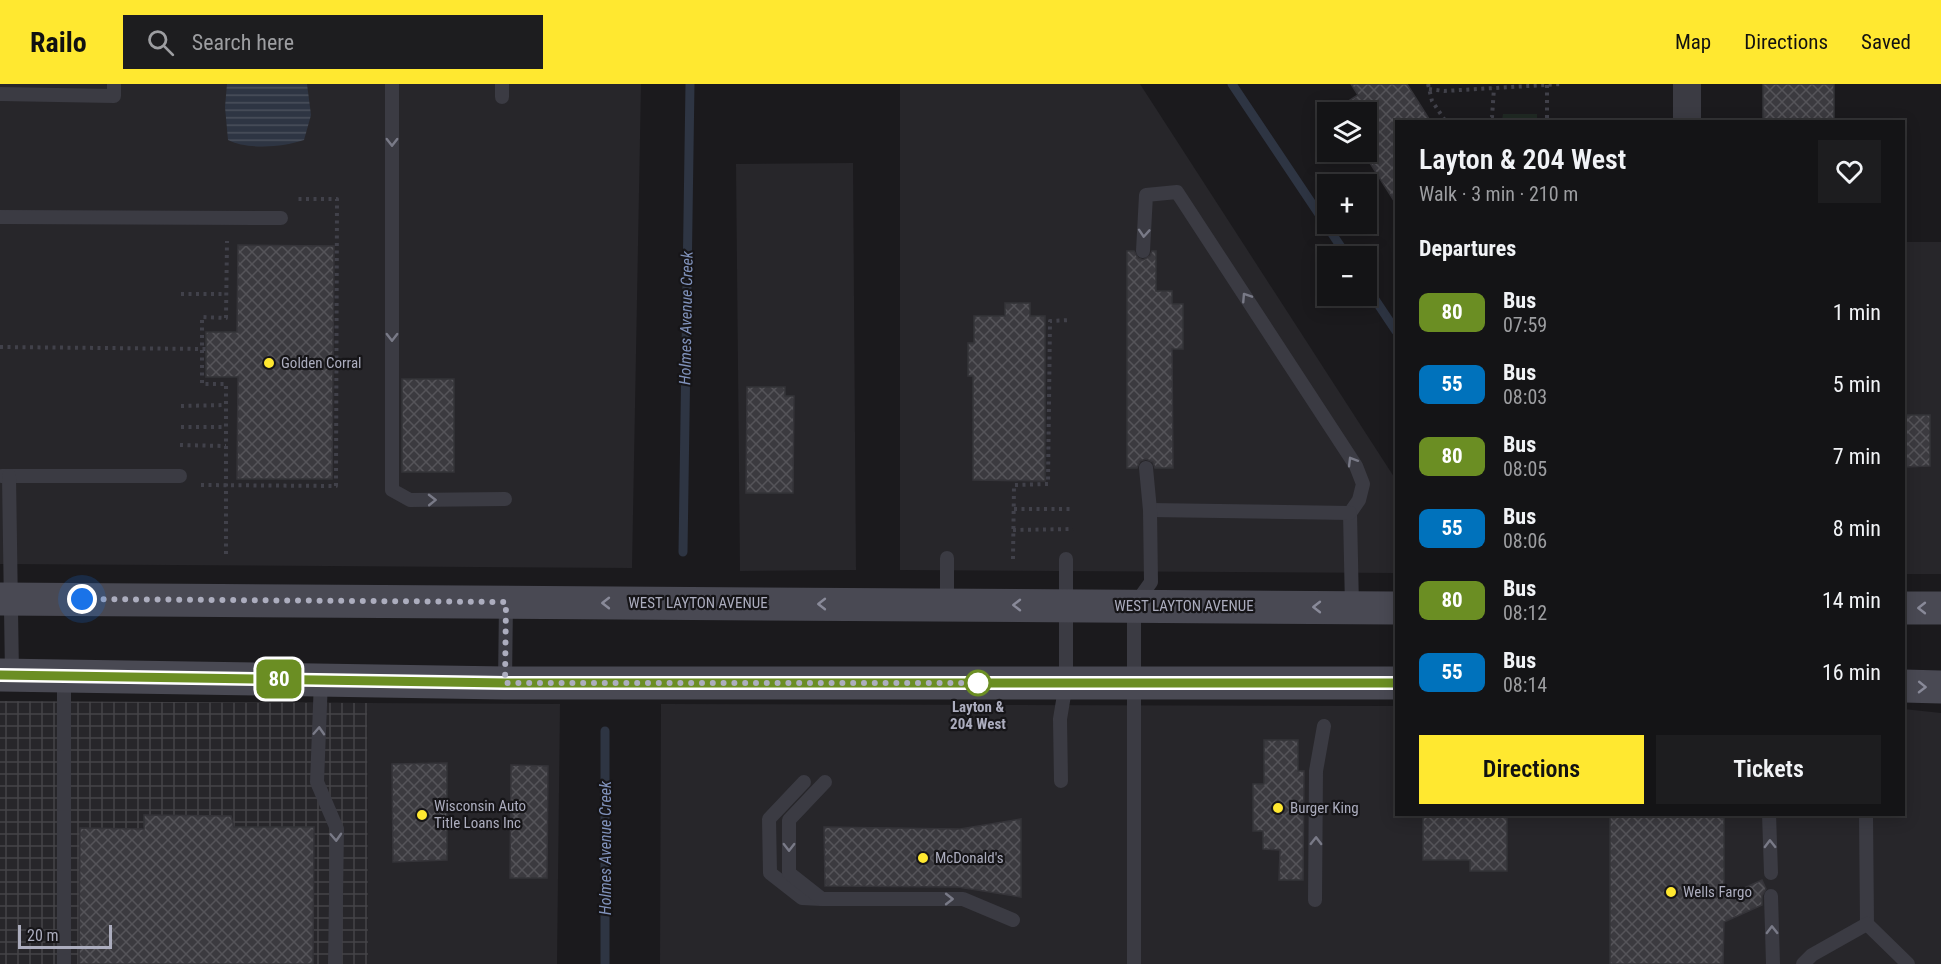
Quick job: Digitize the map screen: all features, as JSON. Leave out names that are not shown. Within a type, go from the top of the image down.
[{"type":"main road","name":"WEST LAYTON AVENUE","points":[[5,599],[1395,608]]},
{"type":"main road","points":[[1905,608],[1941,608]]},
{"type":"main road","points":[[6,675],[505,683],[1395,683]]},
{"type":"main road","points":[[1905,686],[1941,687]]},
{"type":"street","points":[[1687,84],[1687,120]]},
{"type":"lane","points":[[0,94],[114,96],[114,84]]},
{"type":"lane","points":[[392,84],[392,489],[410,501],[505,500]]},
{"type":"lane","points":[[1143,251],[1146,195],[1177,192],[1356,466],[1363,484],[1359,501],[1350,513],[1352,607]]},
{"type":"lane","points":[[0,217],[280,218]]},
{"type":"lane","points":[[1134,964],[1134,606],[1151,582],[1150,510],[1146,468]]},
{"type":"lane","points":[[6,675],[4,476],[180,476]]},
{"type":"lane","points":[[1150,510],[1350,513]]},
{"type":"lane","points":[[946,558],[946,605]]},
{"type":"lane","points":[[1061,781],[1060,719],[1066,683],[1066,559]]},
{"type":"lane","points":[[505,683],[506,602]]},
{"type":"lane","points":[[64,676],[64,964]]},
{"type":"lane","points":[[321,680],[317,782],[337,829],[335,964]]},
{"type":"lane","points":[[1315,900],[1316,771],[1324,726]]},
{"type":"lane","points":[[804,782],[769,819],[770,873],[802,898],[963,899],[1013,920]]},
{"type":"lane","points":[[822,899],[789,873],[789,820],[825,782]]},
{"type":"lane","points":[[1769,816],[1771,873]]},
{"type":"lane","points":[[1866,816],[1867,924],[1908,964]]},
{"type":"lane","points":[[1771,896],[1773,964]]},
{"type":"lane","points":[[1803,964],[1812,956],[1867,924]]},
{"type":"path","points":[[1445,120],[1432,100],[1429,86],[1494,88],[1562,84]]},
{"type":"path","points":[[1547,85],[1547,120]]},
{"type":"path","points":[[1488,120],[1492,117],[1494,88]]},
{"type":"path","points":[[180,476],[198,485],[336,486],[337,199],[286,200],[280,218]]},
{"type":"path","points":[[226,554],[226,384],[202,384],[204,349],[202,317],[226,318],[227,218]]},
{"type":"path","points":[[181,294],[226,294]]},
{"type":"path","points":[[1013,559],[1014,485],[1048,484],[1050,321],[1071,320]]},
{"type":"path","points":[[0,347],[204,349]]},
{"type":"path","points":[[181,406],[226,405]]},
{"type":"path","points":[[181,427],[226,427]]},
{"type":"path","points":[[180,445],[226,446]]},
{"type":"path","points":[[1014,509],[1073,509]]},
{"type":"path","points":[[1013,530],[1073,529]]},
{"type":"shaded area","points":[[0,84],[641,84],[632,568],[0,564]]},
{"type":"shaded area","points":[[900,84],[1140,84],[1395,478],[1395,573],[900,570]]},
{"type":"shaded area","points":[[853,163],[856,570],[740,571],[736,164]]},
{"type":"shaded area","points":[[1905,242],[1941,242],[1941,574],[1905,574]]},
{"type":"shaded area","points":[[0,701],[367,703],[368,964],[0,964]]},
{"type":"shaded area","points":[[367,703],[560,704],[557,964],[368,964]]},
{"type":"shaded area","points":[[661,704],[1395,706],[1395,816],[1905,816],[1905,709],[1941,713],[1941,964],[660,964]]},
{"type":"green space","points":[[1503,114],[1537,114],[1537,120],[1502,120]]},
{"type":"water","points":[[227,84],[307,84],[311,115],[304,140],[255,146],[228,140],[225,107]]},
{"type":"building","points":[[1351,84],[1407,84],[1430,120],[1395,120],[1395,202],[1369,162],[1377,162],[1377,102],[1347,102],[1358,95]]},
{"type":"building","points":[[1763,84],[1834,84],[1834,120],[1763,120]]},
{"type":"building","name":"Golden Corral","points":[[238,245],[334,246],[332,479],[237,479],[238,377],[206,377],[206,332],[237,332]]},
{"type":"building","points":[[1127,251],[1134,251],[1138,258],[1143,260],[1150,256],[1152,251],[1156,251],[1156,291],[1172,291],[1172,304],[1183,304],[1183,349],[1172,349],[1173,468],[1155,468],[1153,462],[1146,459],[1140,461],[1137,468],[1127,468]]},
{"type":"building","points":[[1005,303],[1030,303],[1030,316],[1045,316],[1045,481],[973,480],[973,376],[968,376],[968,343],[974,343],[974,316],[1005,316]]},
{"type":"building","points":[[402,379],[454,379],[454,472],[402,472]]},
{"type":"building","points":[[747,387],[785,387],[785,396],[794,396],[793,493],[746,493]]},
{"type":"building","points":[[1905,415],[1930,415],[1930,466],[1905,467]]},
{"type":"building","name":"Burger King","points":[[1264,740],[1298,740],[1298,771],[1304,771],[1303,880],[1279,880],[1280,850],[1263,849],[1263,831],[1253,831],[1253,784],[1264,784]]},
{"type":"building","name":"Wisconsin Auto Title Loans Inc","points":[[447,763],[447,860],[393,862],[392,764]]},
{"type":"building","points":[[511,765],[548,766],[547,878],[510,878]]},
{"type":"building","points":[[144,815],[231,816],[234,827],[314,827],[313,964],[79,964],[80,828],[144,829]]},
{"type":"building","points":[[1423,816],[1507,816],[1507,871],[1470,871],[1470,860],[1423,860]]},
{"type":"building","points":[[1610,816],[1724,816],[1724,897],[1762,880],[1766,889],[1762,896],[1762,905],[1724,922],[1723,964],[1610,964]]},
{"type":"building","name":"McDonald's","points":[[1021,819],[1021,897],[958,887],[825,886],[824,827],[960,829]]},
{"type":"waterway","name":"Holmes Avenue Creek","points":[[683,552],[690,84]]},
{"type":"waterway","points":[[1232,84],[1340,246]]},
{"type":"waterway","points":[[1377,302],[1395,330]]},
{"type":"waterway","name":"Holmes Avenue Creek","points":[[605,731],[605,964]]},
{"type":"bus line","name":"80","points":[[0,675],[505,683],[1395,683]]},
{"type":"place","name":"Golden Corral","points":[[269,363]]},
{"type":"place","name":"Layton & 204 West","points":[[978,683]]},
{"type":"place","name":"Burger King","points":[[1278,808]]},
{"type":"place","name":"Wisconsin Auto Title Loans Inc","points":[[422,815]]},
{"type":"place","name":"McDonald's","points":[[923,858]]},
{"type":"place","name":"Wells Fargo","points":[[1671,892]]},
{"type":"route","points":[[82,599],[506,602],[505,683],[981,683],[978,683]]}]
